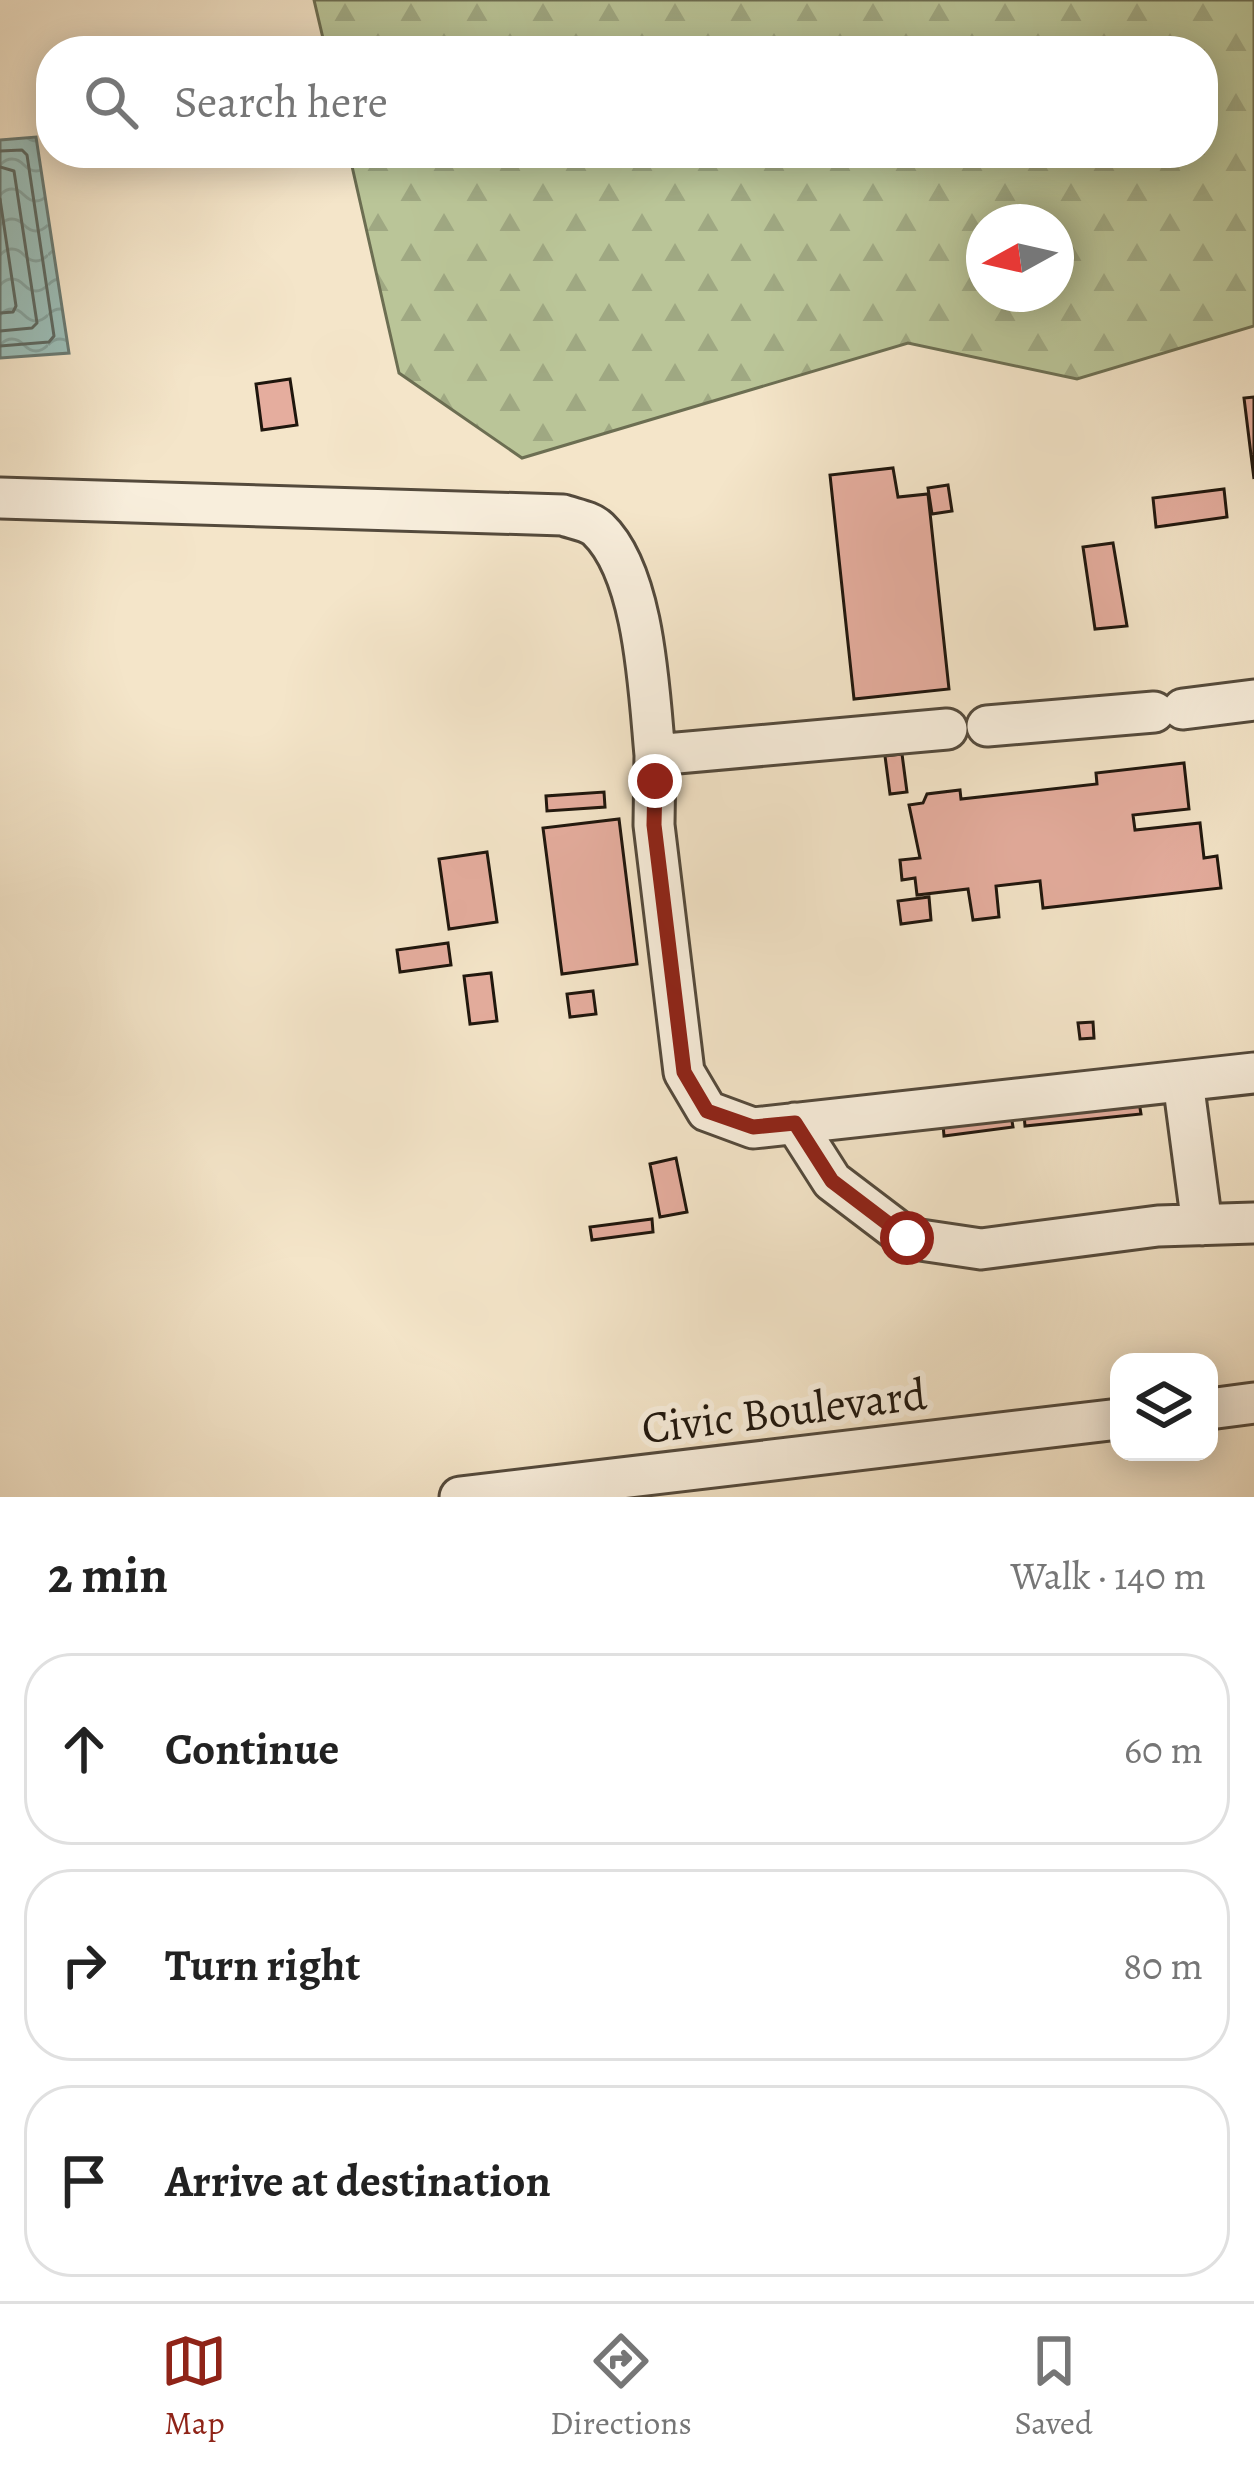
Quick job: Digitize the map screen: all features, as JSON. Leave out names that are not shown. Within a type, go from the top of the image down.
[{"type":"street","points":[[0,497],[563,515],[596,526],[620,559],[634,601],[655,755],[654,825],[684,1072],[707,1111],[753,1127],[1254,1073]]},
{"type":"street","points":[[655,755],[1254,700]]},
{"type":"street","points":[[1183,1081],[1202,1225]]},
{"type":"street","points":[[795,1123],[832,1181],[907,1238],[981,1249],[1158,1226],[1254,1223]]},
{"type":"street","points":[[1218,1408],[1254,1403]]},
{"type":"street","name":"Civic Boulevard","points":[[460,1497],[1110,1420]]},
{"type":"green space","points":[[314,0],[1254,0],[1254,326],[1077,379],[908,343],[522,458],[399,373],[352,168],[1218,168],[1218,36],[322,36]]},
{"type":"water","points":[[36,137],[36,168],[41,168],[69,353],[0,358],[0,140]]},
{"type":"building","points":[[290,379],[297,425],[262,430],[256,384]]},
{"type":"building","points":[[1254,397],[1254,479],[1244,398]]},
{"type":"building","points":[[893,468],[898,497],[928,494],[949,689],[854,699],[830,475]]},
{"type":"building","points":[[948,485],[952,511],[932,514],[928,488]]},
{"type":"building","points":[[1224,489],[1227,517],[1156,527],[1153,498]]},
{"type":"building","points":[[1113,543],[1127,626],[1095,629],[1083,547]]},
{"type":"building","points":[[902,754],[907,792],[890,794],[885,756]]},
{"type":"building","points":[[1184,763],[1189,809],[1133,815],[1135,830],[1200,823],[1204,858],[1217,856],[1221,888],[1043,908],[1040,881],[996,886],[999,917],[973,920],[968,889],[917,895],[915,878],[902,880],[900,860],[920,858],[909,805],[923,803],[927,794],[960,790],[961,799],[1097,784],[1096,773]]},
{"type":"building","points":[[604,792],[605,807],[547,811],[546,796]]},
{"type":"building","points":[[619,819],[637,964],[562,974],[543,828]]},
{"type":"building","points":[[487,852],[497,922],[449,929],[439,859]]},
{"type":"building","points":[[929,897],[931,920],[901,924],[898,901]]},
{"type":"building","points":[[448,943],[451,965],[400,972],[397,950]]},
{"type":"building","points":[[491,973],[497,1021],[470,1024],[464,976]]},
{"type":"building","points":[[593,991],[596,1014],[570,1017],[567,994]]},
{"type":"building","points":[[1093,1022],[1094,1038],[1080,1039],[1078,1023]]},
{"type":"building","points":[[1139,1102],[1141,1114],[1025,1126],[1024,1114]]},
{"type":"building","points":[[1011,1115],[1013,1127],[944,1136],[943,1124]]},
{"type":"building","points":[[676,1158],[687,1212],[660,1217],[650,1164]]},
{"type":"building","points":[[652,1219],[653,1232],[592,1240],[590,1227]]},
{"type":"route","points":[[655,781],[654,825],[684,1072],[707,1111],[753,1127],[795,1123],[832,1181],[907,1238]]}]
